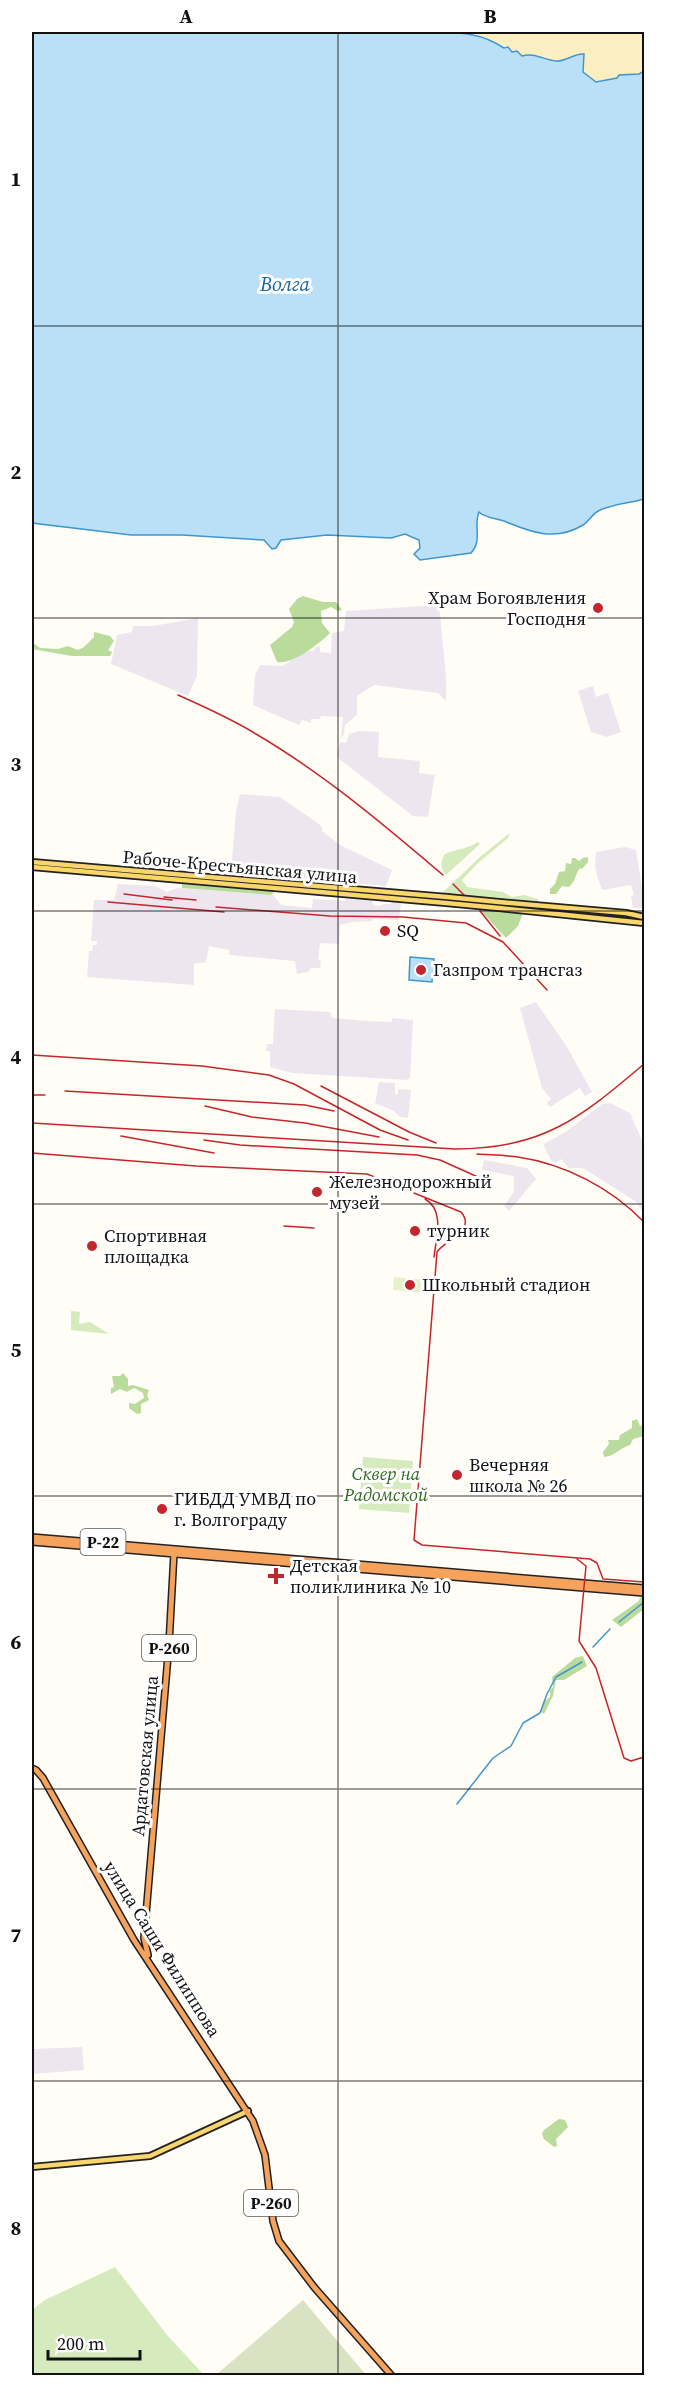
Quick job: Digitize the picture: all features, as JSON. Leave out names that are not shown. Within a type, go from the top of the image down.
[{"type":"highway","name":"Р-22","points":[[32,1537],[645,1593]]},
{"type":"highway","name":"Р-22","points":[[32,1542],[645,1588]]},
{"type":"highway","name":"Ардатовская улица","points":[[152,1965],[144,1946],[144,1938],[175,1551]]},
{"type":"highway","name":"улица Саши Филиппова","points":[[34,1769],[43,1778],[135,1941],[248,2111]]},
{"type":"highway","points":[[135,1941],[139,1942],[144,1938]]},
{"type":"highway","name":"Р-260","points":[[248,2111],[260,2136],[265,2155],[273,2221],[279,2241],[314,2287],[392,2376]]},
{"type":"main road","name":"Рабоче-Крестьянская улица","points":[[32,862],[446,900]]},
{"type":"main road","name":"Рабоче-Крестьянская улица","points":[[32,867],[446,900]]},
{"type":"main road","points":[[446,900],[626,913],[644,917]]},
{"type":"main road","points":[[499,904],[645,924]]},
{"type":"main road","points":[[32,2167],[150,2156],[248,2111]]},
{"type":"shaded area","points":[[439,605],[446,676],[446,701],[438,693],[374,685],[357,696],[357,715],[345,725],[341,738],[343,717],[321,716],[320,719],[311,719],[311,723],[302,720],[299,725],[253,705],[255,675],[260,665],[283,666],[304,651],[314,651],[315,647],[320,646],[320,652],[331,653],[332,633],[344,631],[346,611]]},
{"type":"shaded area","points":[[198,618],[197,676],[188,696],[111,664],[117,635],[132,632],[133,626],[153,626]]},
{"type":"shaded area","points":[[593,686],[596,697],[608,693],[621,732],[607,737],[591,732],[578,691]]},
{"type":"shaded area","points":[[359,731],[379,732],[378,757],[420,761],[419,773],[433,775],[435,773],[428,817],[413,816],[338,758],[340,742],[346,743],[349,734]]},
{"type":"shaded area","points":[[240,794],[280,797],[319,824],[322,831],[340,845],[392,870],[386,886],[231,873],[236,811]]},
{"type":"shaded area","points":[[625,847],[636,850],[644,892],[644,908],[633,908],[631,896],[634,895],[631,885],[602,890],[597,876],[596,852]]},
{"type":"shaded area","points":[[118,884],[155,886],[167,892],[177,888],[273,895],[281,905],[312,908],[313,899],[371,900],[374,905],[382,906],[392,902],[401,903],[399,920],[373,919],[340,925],[339,944],[320,943],[318,960],[321,961],[320,968],[311,968],[308,972],[297,974],[295,961],[229,955],[229,950],[209,946],[206,962],[194,964],[194,985],[87,977],[89,951],[92,951],[93,945],[97,945],[97,941],[91,941],[94,900],[114,900]]},
{"type":"shaded area","points":[[536,1002],[567,1047],[592,1092],[585,1096],[580,1088],[550,1107],[547,1103],[551,1099],[542,1088],[520,1008]]},
{"type":"shaded area","points":[[275,1009],[330,1012],[333,1018],[366,1021],[392,1022],[392,1018],[413,1020],[410,1078],[407,1080],[292,1073],[270,1067],[270,1051],[266,1051],[267,1044],[273,1044]]},
{"type":"shaded area","points":[[379,1082],[395,1083],[395,1095],[398,1094],[398,1089],[411,1090],[408,1118],[400,1117],[394,1111],[375,1103]]},
{"type":"shaded area","points":[[610,1103],[630,1113],[644,1145],[644,1213],[635,1201],[583,1168],[569,1168],[561,1159],[556,1163],[551,1160],[545,1149],[544,1144],[567,1131],[602,1104]]},
{"type":"shaded area","points":[[484,1160],[527,1168],[536,1179],[509,1211],[504,1206],[514,1192],[514,1176],[482,1170]]},
{"type":"shaded area","points":[[82,2047],[84,2070],[32,2074],[32,2049]]},
{"type":"green space","points":[[303,596],[323,602],[336,602],[342,610],[338,611],[331,607],[321,611],[322,623],[330,633],[297,657],[277,662],[270,645],[292,627],[294,622],[289,609],[297,599]]},
{"type":"green space","points":[[94,632],[110,636],[114,641],[108,650],[112,652],[110,656],[72,656],[32,649],[32,642],[40,648],[58,649],[68,646],[78,650],[94,637]]},
{"type":"green space","points":[[510,833],[508,838],[462,880],[467,887],[503,892],[512,897],[524,895],[538,899],[538,904],[441,894],[481,856]]},
{"type":"green space","points":[[478,842],[480,844],[446,875],[441,865],[445,854]]},
{"type":"green space","points":[[588,857],[588,862],[582,869],[580,868],[569,887],[562,886],[556,894],[550,894],[550,889],[555,884],[559,872],[565,871],[566,863],[571,864],[572,858],[579,861]]},
{"type":"green space","points":[[182,884],[274,892],[271,895],[182,888]]},
{"type":"green space","points":[[479,909],[523,913],[518,926],[506,938]]},
{"type":"green space","name":"Школьный стадион","points":[[394,1277],[426,1280],[425,1293],[393,1290]]},
{"type":"green space","points":[[71,1311],[80,1312],[79,1324],[90,1322],[109,1334],[71,1330]]},
{"type":"green space","points":[[123,1373],[128,1379],[128,1386],[133,1385],[149,1390],[147,1395],[149,1400],[141,1404],[141,1413],[137,1414],[129,1408],[129,1403],[135,1404],[144,1398],[143,1393],[134,1388],[127,1392],[120,1389],[111,1394],[111,1388],[114,1387],[112,1376],[120,1376]]},
{"type":"green space","points":[[637,1419],[640,1426],[644,1425],[644,1436],[633,1439],[630,1445],[604,1457],[603,1452],[609,1444],[608,1440],[619,1440],[620,1435],[632,1428],[632,1421]]},
{"type":"green space","name":"Сквер на Радомской","points":[[363,1457],[413,1461],[409,1513],[359,1509]]},
{"type":"green space","points":[[640,1597],[644,1598],[644,1609],[621,1627],[612,1620],[639,1601]]},
{"type":"green space","points":[[583,1656],[587,1666],[564,1680],[556,1680],[553,1696],[544,1714],[541,1712],[543,1702],[550,1697],[550,1690],[553,1687],[552,1677],[575,1658]]},
{"type":"green space","points":[[559,2119],[565,2120],[568,2127],[556,2139],[557,2146],[554,2147],[544,2139],[542,2134]]},
{"type":"green space","points":[[115,2267],[167,2335],[204,2375],[32,2375],[32,2310],[45,2300]]},
{"type":"green space","points":[[303,2300],[366,2375],[216,2375]]},
{"type":"sand","points":[[427,32],[644,32],[644,71],[639,74],[619,75],[617,78],[596,82],[583,72],[584,54],[556,61],[535,56],[522,56],[519,52],[513,53],[510,48],[475,34]]},
{"type":"water","name":"Волга","points":[[32,32],[458,33],[485,38],[504,48],[508,47],[512,52],[517,51],[522,56],[531,55],[560,61],[584,54],[583,72],[596,82],[617,78],[619,75],[639,74],[644,71],[644,499],[605,508],[573,530],[553,534],[533,532],[487,517],[479,512],[477,538],[475,548],[471,553],[420,560],[414,554],[420,548],[419,540],[405,534],[391,538],[327,535],[281,540],[276,548],[272,549],[264,540],[182,535],[131,535],[32,523]]},
{"type":"water","name":"Газпром трансгаз","points":[[410,957],[434,959],[432,982],[409,980]]},
{"type":"waterway","points":[[619,1622],[644,1602]]},
{"type":"waterway","points":[[593,1647],[610,1629]]},
{"type":"waterway","points":[[457,1804],[493,1758],[511,1746],[523,1723],[540,1713],[556,1677],[582,1662]]},
{"type":"tram line","points":[[32,1153],[196,1166],[367,1174],[461,1212],[465,1219],[463,1230],[437,1252],[414,1540],[422,1545],[590,1559],[597,1563],[603,1579],[644,1582]]},
{"type":"tram line","points":[[425,1199],[431,1204],[437,1217],[434,1257]]},
{"type":"tram line","points":[[577,1559],[586,1566],[579,1641],[596,1668],[624,1758],[631,1761],[644,1757]]},
{"type":"railway","points":[[178,695],[237,723],[281,749],[329,783],[443,875]]},
{"type":"railway","points":[[453,884],[464,895]]},
{"type":"railway","points":[[124,894],[172,900]]},
{"type":"railway","points":[[164,897],[196,900]]},
{"type":"railway","points":[[108,902],[224,912]]},
{"type":"railway","points":[[216,907],[330,916],[403,917],[466,923],[503,942],[547,990]]},
{"type":"railway","points":[[480,911],[500,936]]},
{"type":"railway","points":[[32,1055],[202,1066],[269,1075],[294,1084],[380,1130],[408,1140]]},
{"type":"railway","points":[[32,1123],[455,1149],[486,1147],[513,1143],[558,1127],[600,1100],[644,1064]]},
{"type":"railway","points":[[321,1086],[409,1132],[436,1143]]},
{"type":"railway","points":[[65,1091],[305,1105],[334,1111]]},
{"type":"railway","points":[[32,1095],[45,1095]]},
{"type":"railway","points":[[205,1106],[252,1117],[305,1123],[379,1137]]},
{"type":"railway","points":[[121,1136],[214,1153]]},
{"type":"railway","points":[[204,1140],[240,1145],[417,1155],[440,1160],[489,1182]]},
{"type":"railway","points":[[477,1154],[518,1157],[553,1165],[602,1188],[644,1222]]},
{"type":"railway","points":[[284,1226],[314,1228]]},
{"type":"place","name":"Храм Богоявления Господня","points":[[598,608]]},
{"type":"place","name":"SQ","points":[[385,931]]},
{"type":"place","name":"Газпром трансгаз","points":[[421,970]]},
{"type":"place","name":"Железнодорожный музей","points":[[317,1192]]},
{"type":"place","name":"турник","points":[[415,1231]]},
{"type":"place","name":"Спортивная площадка","points":[[92,1246]]},
{"type":"place","name":"Школьный стадион","points":[[410,1285]]},
{"type":"place","name":"Вечерняя школа № 26","points":[[457,1475]]},
{"type":"place","name":"ГИБДД УМВД по г. Волгограду","points":[[162,1509]]},
{"type":"place","name":"Детская поликлиника № 10","points":[[276,1576]]}]
